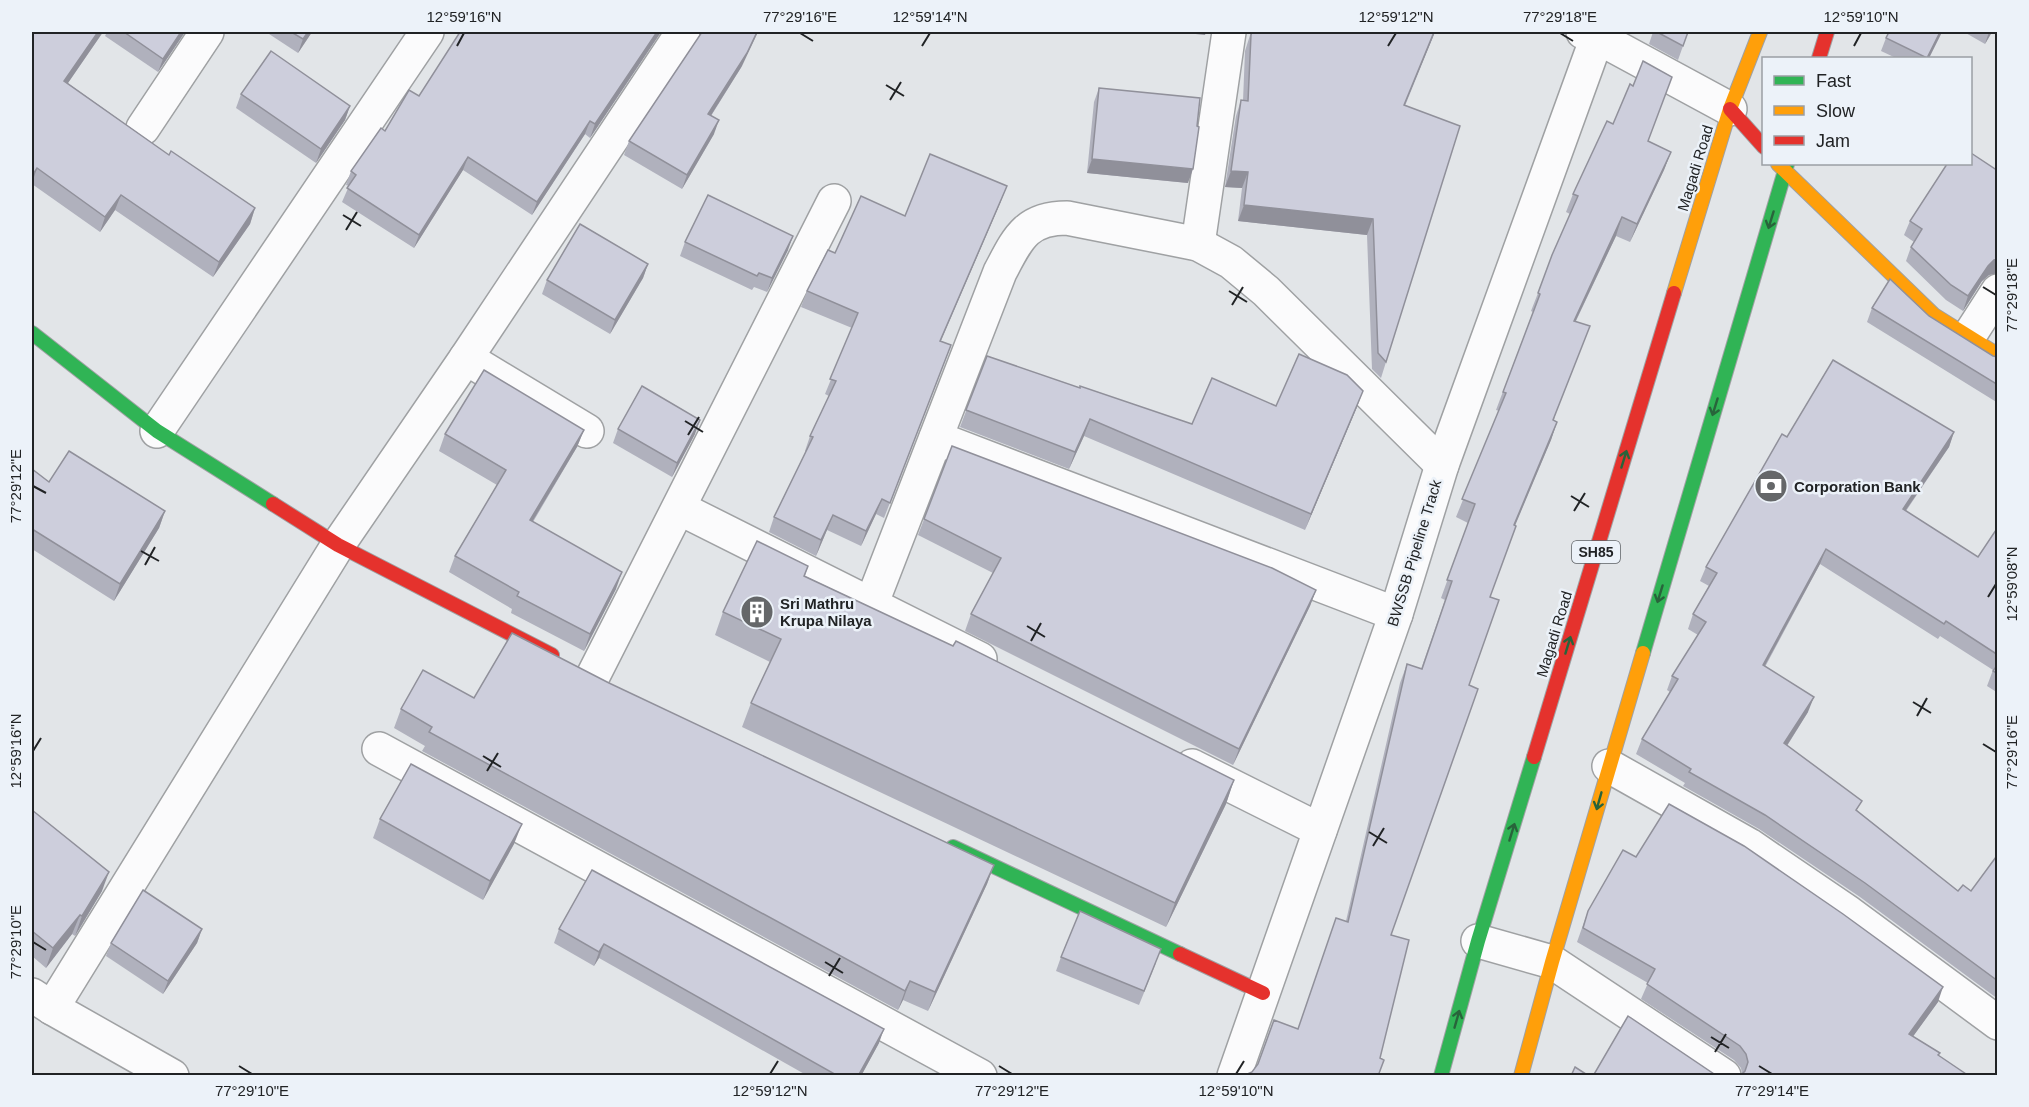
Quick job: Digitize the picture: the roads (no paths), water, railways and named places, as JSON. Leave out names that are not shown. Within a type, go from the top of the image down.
[{"type":"main road","name":"Magadi Road","points":[[1441,1076],[1478,941],[1730,109],[1760,32]]},
{"type":"main road","points":[[1819,57],[1827,32]]},
{"type":"main road","points":[[1730,109],[1762,145]]},
{"type":"main road","points":[[1521,1076],[1783,166],[1934,315],[1998,355]]},
{"type":"main road","points":[[32,333],[156,431],[338,544],[563,661]]},
{"type":"main road","points":[[942,842],[1263,993]]},
{"type":"street","points":[[143,128],[207,32]]},
{"type":"street","points":[[156,431],[428,32]]},
{"type":"street","points":[[172,1076],[42,1002],[338,544],[466,358],[683,32]]},
{"type":"street","points":[[1198,244],[1229,32]]},
{"type":"street","points":[[1593,33],[1730,109]]},
{"type":"street","name":"BWSSB Pipeline Track","points":[[1234,1076],[1396,615],[1442,465],[1593,33]]},
{"type":"street","points":[[593,676],[834,201]]},
{"type":"street","points":[[871,605],[1000,272],[1014,245],[1029,227],[1049,218],[1067,218],[1198,244],[1231,262],[1266,291],[1442,465]]},
{"type":"street","points":[[1969,336],[1998,291]]},
{"type":"street","points":[[466,358],[587,430]]},
{"type":"street","points":[[936,438],[1396,615]]},
{"type":"street","points":[[679,508],[1010,675]]},
{"type":"street","points":[[378,749],[980,1076]]},
{"type":"street","points":[[1170,755],[1320,830]]},
{"type":"street","points":[[1609,766],[1749,845],[1849,913],[1998,1023]]},
{"type":"street","points":[[1478,941],[1552,962],[1724,1076]]},
{"type":"place","name":"Corporation Bank","points":[[1771,486]]},
{"type":"place","name":"Sri Mathru Krupa Nilaya","points":[[757,612]]}]
